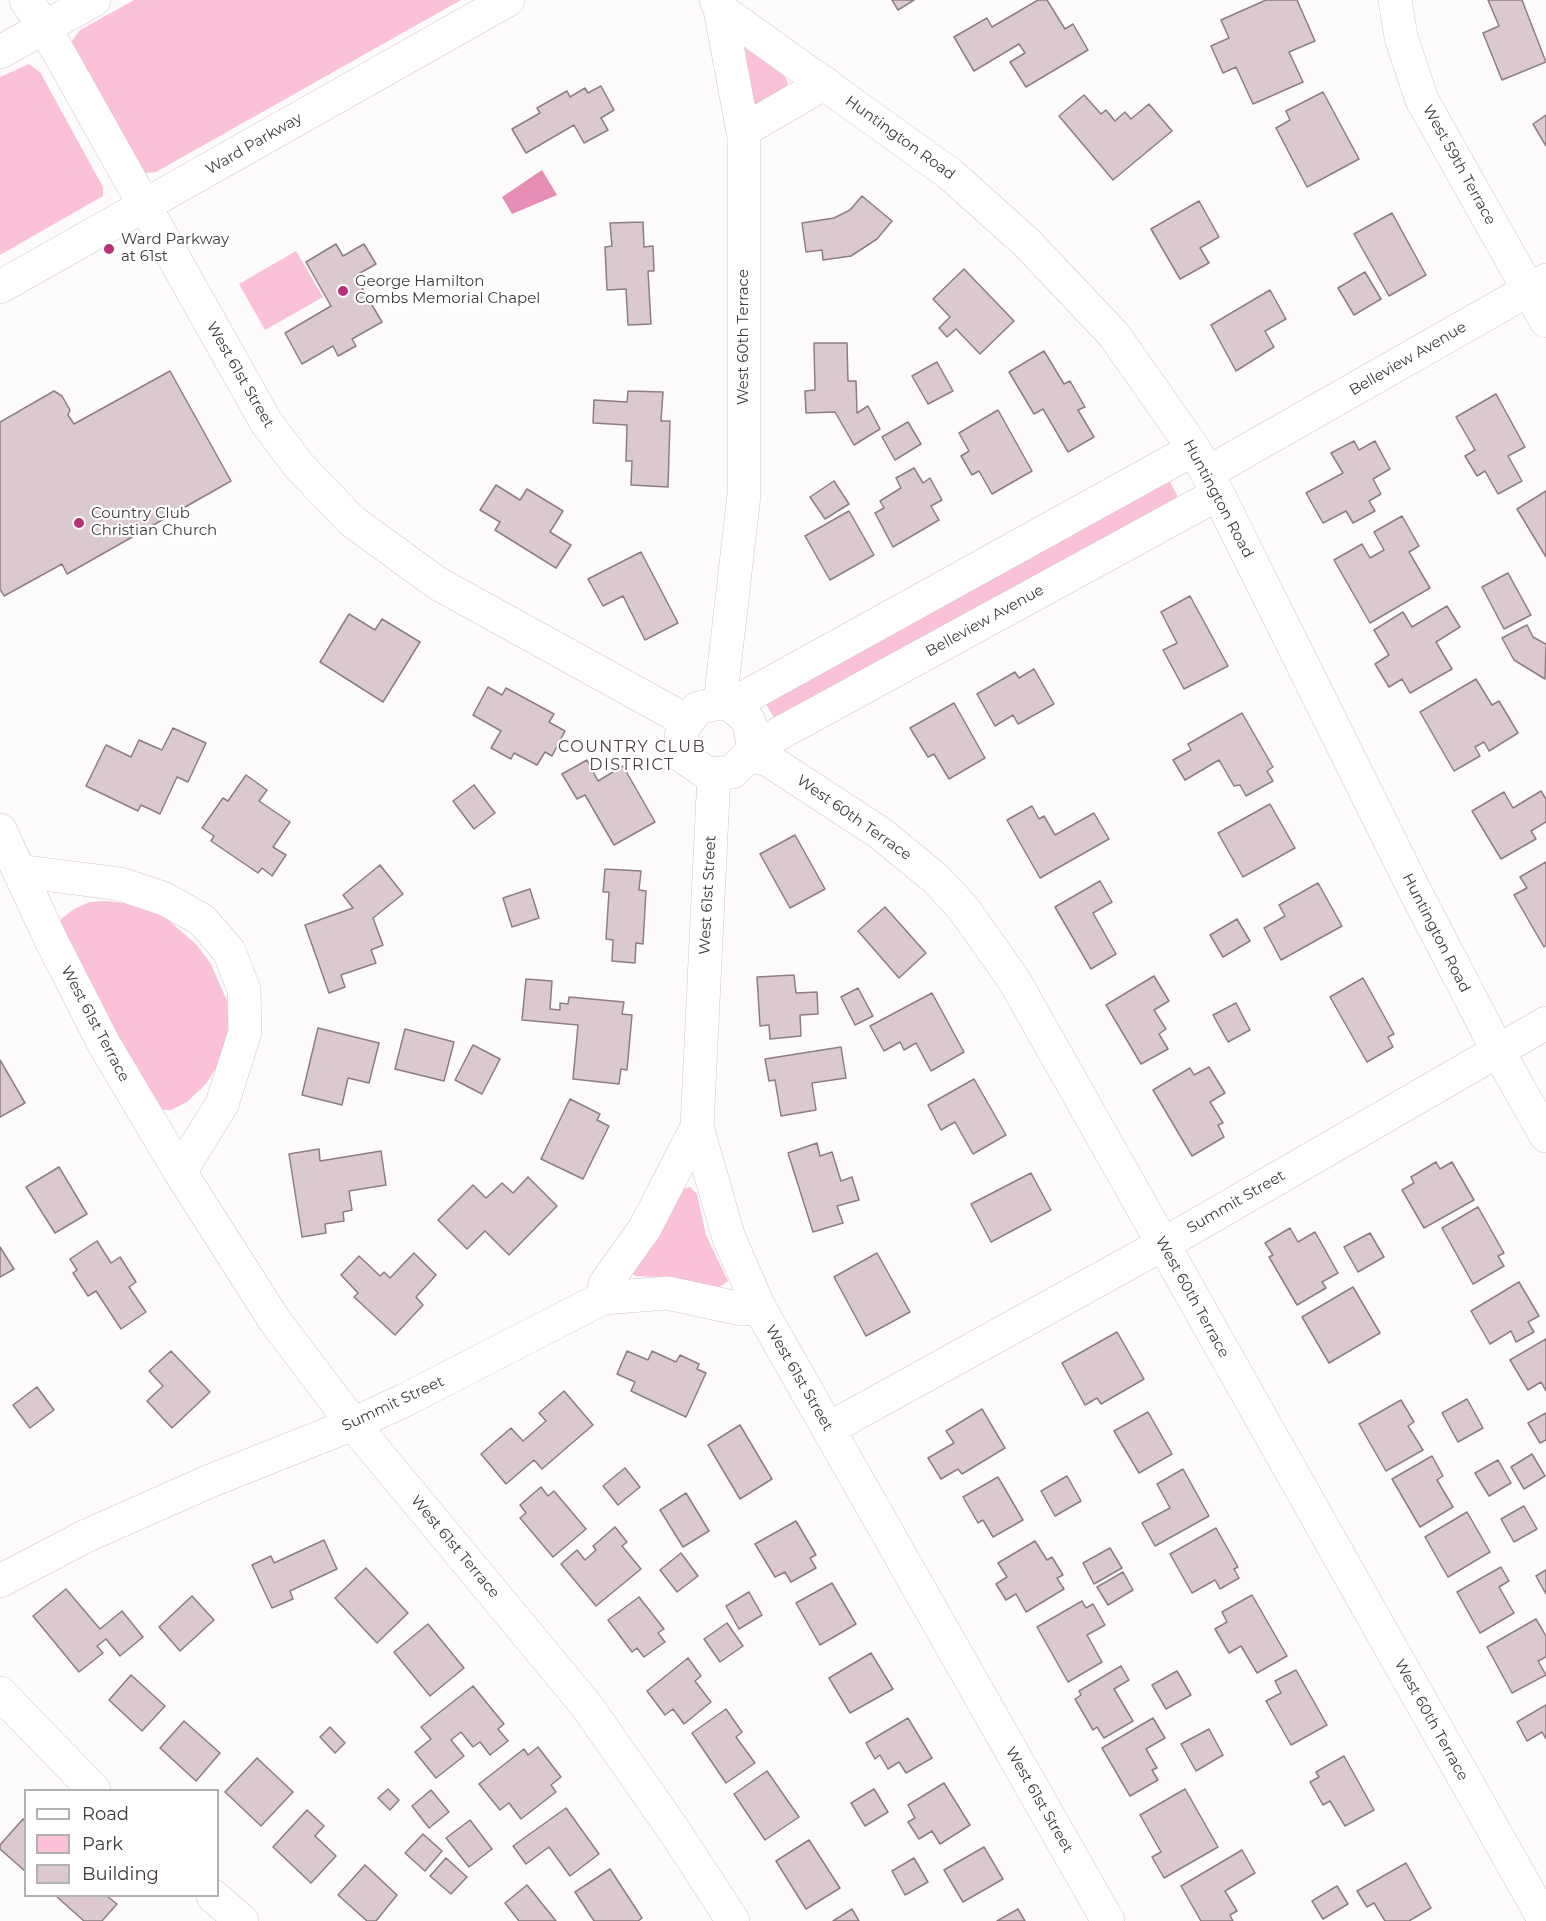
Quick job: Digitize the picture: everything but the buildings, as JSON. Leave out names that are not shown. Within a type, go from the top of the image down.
[{"type":"street","name":"West 61st Street","points":[[26,0],[45,28],[266,422],[300,467],[352,521],[437,583],[687,721]]},
{"type":"street","points":[[0,52],[94,0]]},
{"type":"street","name":"Ward Parkway","points":[[0,287],[508,0]]},
{"type":"street","name":"West 59th Terrace","points":[[1395,0],[1401,37],[1422,100],[1537,285],[1546,321]]},
{"type":"street","name":"Huntington Road","points":[[718,4],[950,174],[1027,243],[1114,335],[1206,472],[1414,889],[1498,1051],[1546,1136]]},
{"type":"street","name":"West 60th Terrace","points":[[718,4],[744,130],[744,495],[726,704]]},
{"type":"street","points":[[744,130],[825,83]]},
{"type":"street","name":"Belleview Avenue","points":[[750,752],[1206,472],[1537,285]]},
{"type":"street","name":"Belleview Avenue","points":[[726,704],[1206,472]]},
{"type":"street","points":[[726,704],[749,721],[753,732],[750,752],[732,771],[714,774],[698,768],[682,756],[681,737],[687,721],[698,708],[726,704]]},
{"type":"street","name":"West 60th Terrace","points":[[750,752],[770,761],[880,833],[935,878],[963,908],[1014,980],[1545,1921]]},
{"type":"street","name":"West 61st Street","points":[[714,774],[697,1127],[729,1238],[759,1307],[1108,1921]]},
{"type":"street","name":"West 61st Terrace","points":[[0,830],[51,940],[104,1044],[180,1172],[275,1321],[353,1424],[586,1705],[675,1832],[733,1921]]},
{"type":"street","points":[[19,872],[120,884],[165,899],[202,920],[229,951],[244,990],[245,1032],[222,1104],[180,1172]]},
{"type":"street","name":"Summit Street","points":[[828,1429],[1163,1244],[1546,1023]]},
{"type":"street","points":[[697,1127],[667,1191],[645,1228],[605,1284],[603,1298],[667,1293],[742,1310],[759,1307]]},
{"type":"street","name":"Summit Street","points":[[0,1581],[86,1536],[199,1485],[353,1424],[461,1372],[603,1298]]},
{"type":"street","points":[[0,1693],[92,1789]]},
{"type":"street","points":[[214,1897],[242,1921]]},
{"type":"green space","points":[[134,0],[461,0],[156,172],[145,173],[73,53],[72,41],[80,30]]},
{"type":"green space","points":[[743,33],[786,78],[788,85],[757,105],[751,106],[737,34]]},
{"type":"green space","points":[[29,64],[40,72],[103,187],[103,196],[0,255],[0,77]]},
{"type":"green space","points":[[296,251],[323,297],[265,330],[239,284]]},
{"type":"green space","points":[[1164,478],[1170,482],[1177,495],[1176,502],[777,722],[773,716],[766,704]]},
{"type":"green space","points":[[108,901],[139,905],[168,920],[196,944],[211,964],[227,1001],[229,1026],[221,1060],[206,1084],[187,1102],[171,1110],[161,1110],[152,1101],[59,930],[61,919],[74,909],[90,902]]},
{"type":"green space","points":[[690,1187],[697,1194],[706,1235],[728,1281],[717,1289],[677,1278],[636,1276],[630,1273],[683,1189]]},
{"type":"shaded area","points":[[542,170],[557,195],[512,214],[502,197]]},
{"type":"place","name":"Ward Parkway at 61st","points":[[109,249]]},
{"type":"place","name":"George Hamilton Combs Memorial Chapel","points":[[343,291]]},
{"type":"place","name":"Country Club Christian Church","points":[[79,523]]},
{"type":"district","name":"COUNTRY CLUB DISTRICT","points":[[632,756]]}]
